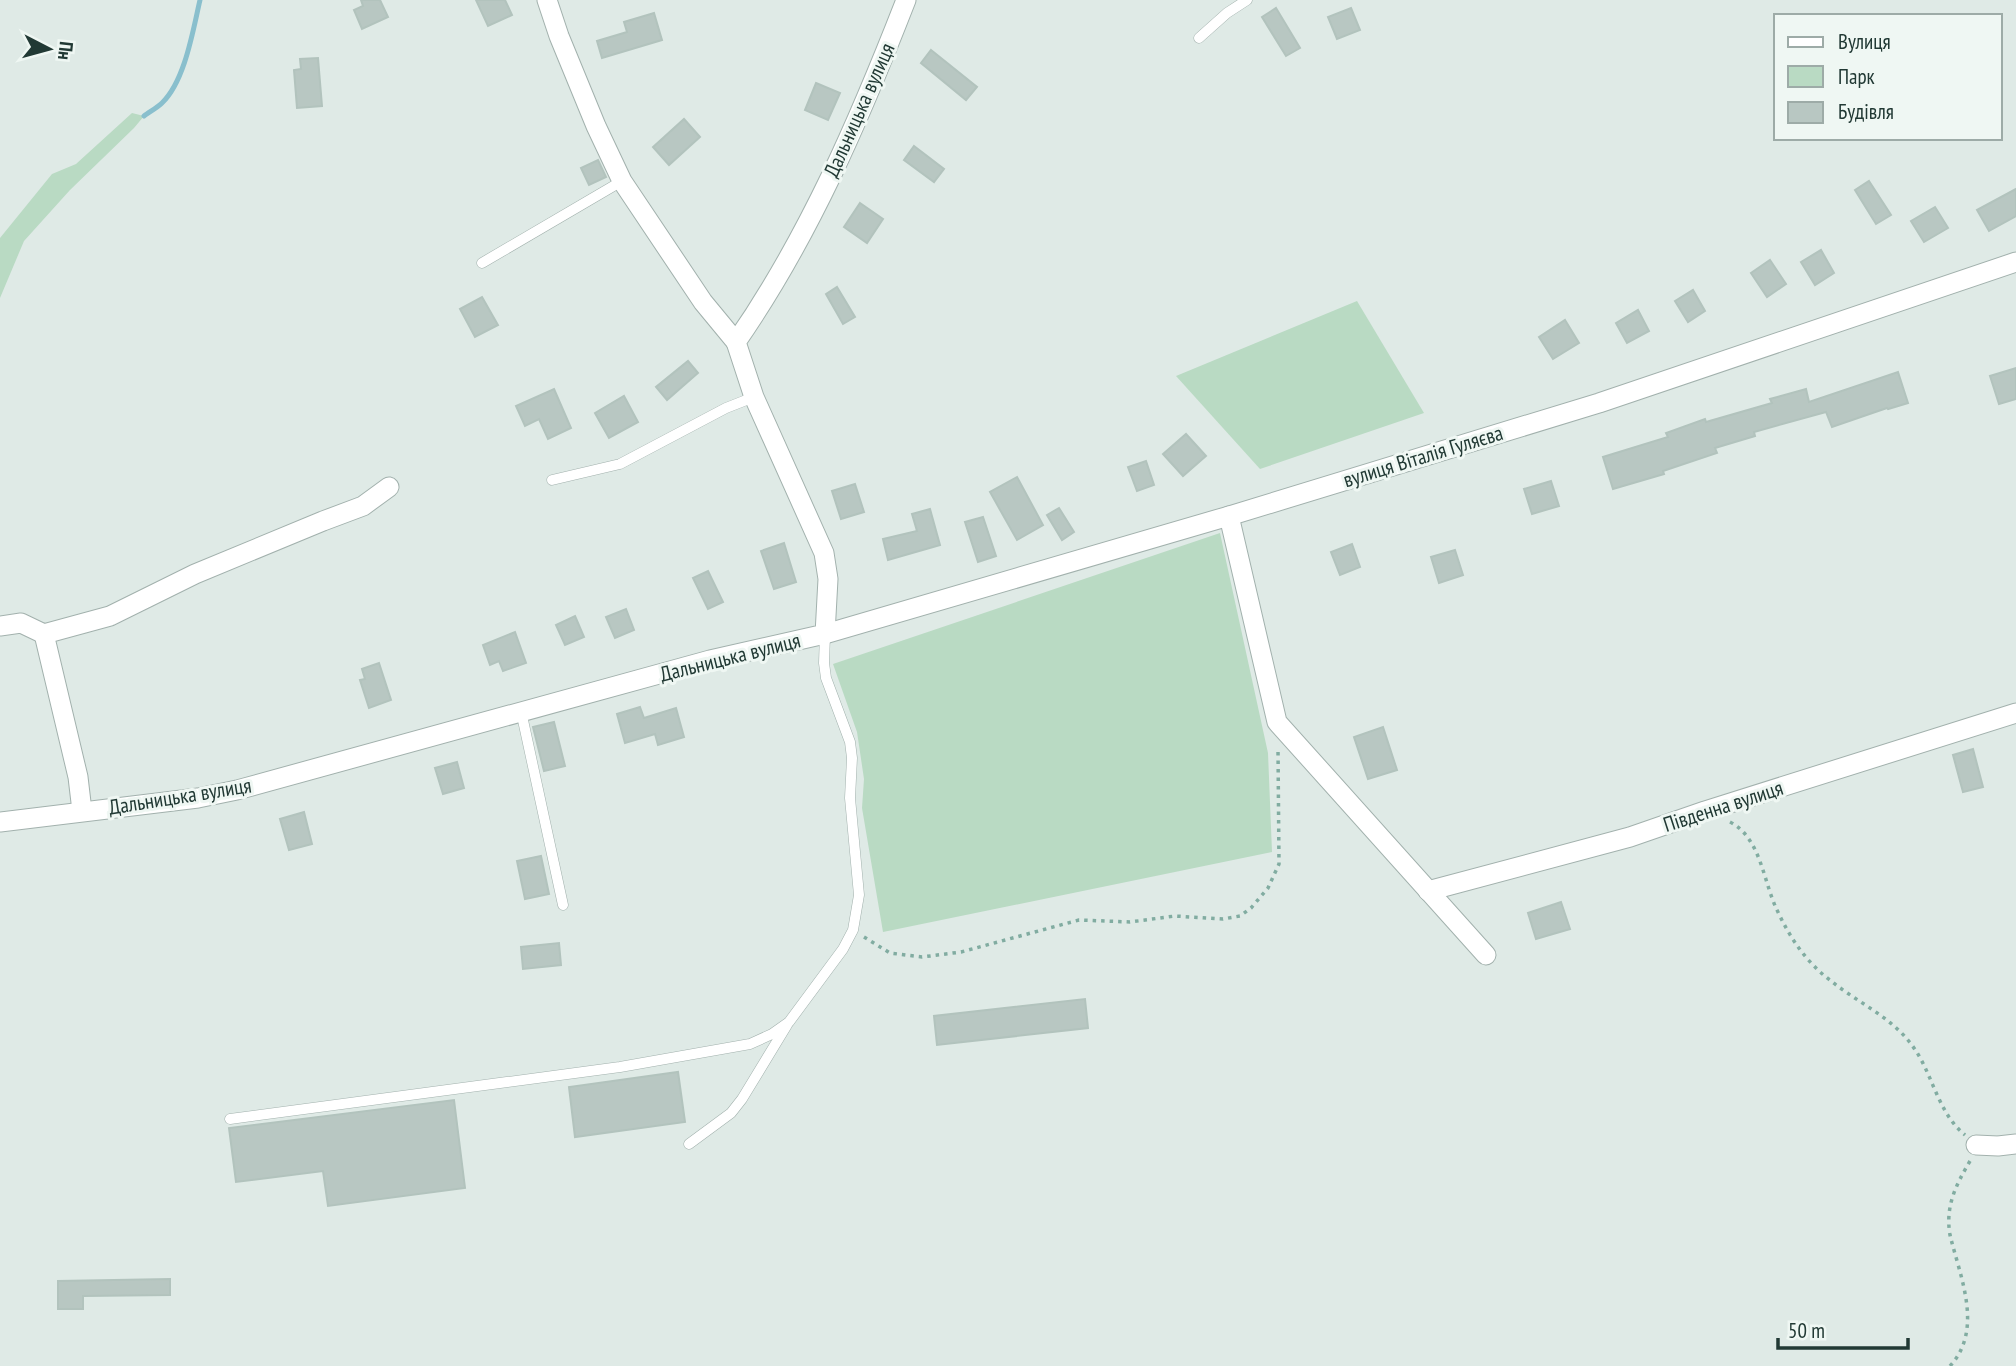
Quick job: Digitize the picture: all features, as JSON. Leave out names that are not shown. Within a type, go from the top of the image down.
[{"type":"street","points":[[547,0],[596,126],[622,181],[703,302],[736,342]]},
{"type":"street","name":"Дальницька вулиця","points":[[0,822],[237,790],[710,660],[825,634],[828,579],[824,553],[754,397],[736,342],[793,252],[829,180],[877,74],[906,0]]},
{"type":"street","name":"вулиця Віталія Гуляєва","points":[[825,634],[1229,516],[1599,403],[2016,262]]},
{"type":"street","points":[[0,626],[21,623],[44,634],[110,616],[195,575],[363,506],[389,487]]},
{"type":"street","points":[[1229,516],[1277,722],[1486,955]]},
{"type":"street","points":[[44,634],[78,778],[82,811]]},
{"type":"street","name":"Південна вулиця","points":[[1428,891],[1630,837],[2016,713]]},
{"type":"street","points":[[1976,1145],[2016,1144]]},
{"type":"lane","points":[[1199,38],[1227,13],[1247,0]]},
{"type":"lane","points":[[482,263],[622,181]]},
{"type":"lane","points":[[552,480],[621,464],[726,408],[754,397]]},
{"type":"lane","points":[[689,1144],[731,1112],[742,1099],[789,1022],[844,949],[853,930],[859,895],[850,798],[852,758],[850,742],[826,678],[825,634]]},
{"type":"lane","points":[[521,711],[563,905]]},
{"type":"lane","points":[[230,1119],[620,1067],[750,1044],[789,1022]]},
{"type":"path","points":[[853,930],[890,953],[922,957],[961,952],[1079,920],[1130,922],[1175,916],[1223,919],[1240,916],[1251,908],[1268,888],[1279,864],[1280,778],[1277,722]]},
{"type":"path","points":[[1705,811],[1734,824],[1748,838],[1758,855],[1772,899],[1798,948],[1831,981],[1900,1030],[1923,1063],[1944,1112],[1976,1145],[1948,1208],[1947,1222],[1969,1316],[1964,1347],[1950,1366]]},
{"type":"green space","points":[[132,113],[144,116],[70,190],[24,241],[0,298],[0,238],[52,174],[76,164]]},
{"type":"green space","points":[[1357,301],[1424,413],[1260,469],[1176,376]]},
{"type":"green space","points":[[1220,533],[1268,753],[1272,852],[883,932],[862,808],[864,779],[857,732],[833,664]]},
{"type":"building","points":[[361,0],[380,0],[388,17],[362,29],[354,10],[363,6]]},
{"type":"building","points":[[476,0],[505,0],[512,15],[488,26]]},
{"type":"building","points":[[1276,8],[1300,48],[1286,56],[1262,17]]},
{"type":"building","points":[[1351,8],[1360,30],[1337,39],[1328,17]]},
{"type":"building","points":[[654,13],[662,40],[602,58],[597,41],[627,32],[624,22]]},
{"type":"building","points":[[931,50],[977,87],[966,100],[921,63]]},
{"type":"building","points":[[318,58],[322,106],[297,108],[294,70],[301,69],[300,59]]},
{"type":"building","points":[[816,83],[840,93],[828,120],[805,110]]},
{"type":"building","points":[[684,119],[700,137],[669,165],[653,147]]},
{"type":"building","points":[[914,146],[944,169],[934,182],[904,160]]},
{"type":"building","points":[[598,160],[606,177],[589,185],[581,168]]},
{"type":"building","points":[[1869,181],[1891,215],[1876,224],[1855,190]]},
{"type":"building","points":[[2016,189],[2016,216],[1989,231],[1977,210]]},
{"type":"building","points":[[860,203],[883,219],[867,243],[844,227]]},
{"type":"building","points":[[1935,207],[1948,228],[1924,242],[1911,221]]},
{"type":"building","points":[[1821,250],[1834,273],[1815,285],[1801,262]]},
{"type":"building","points":[[1770,260],[1786,284],[1767,297],[1751,273]]},
{"type":"building","points":[[837,287],[855,317],[843,324],[826,294]]},
{"type":"building","points":[[1693,290],[1705,311],[1688,322],[1675,301]]},
{"type":"building","points":[[482,297],[498,325],[475,337],[460,309]]},
{"type":"building","points":[[1638,310],[1649,331],[1627,343],[1616,323]]},
{"type":"building","points":[[1565,320],[1579,343],[1553,359],[1539,337]]},
{"type":"building","points":[[688,361],[698,373],[667,400],[656,387]]},
{"type":"building","points":[[2016,368],[2016,399],[1999,404],[1990,376]]},
{"type":"building","points":[[1898,372],[1908,403],[1832,427],[1826,412],[1754,432],[1755,436],[1715,448],[1717,453],[1663,471],[1664,474],[1613,489],[1603,457],[1668,437],[1666,433],[1705,419],[1706,422],[1772,403],[1770,399],[1806,389],[1809,402]]},
{"type":"building","points":[[554,389],[571,428],[548,439],[539,419],[525,426],[516,406]]},
{"type":"building","points":[[624,396],[638,422],[609,438],[595,413]]},
{"type":"building","points":[[1186,434],[1206,456],[1183,476],[1163,454]]},
{"type":"building","points":[[1146,461],[1154,485],[1137,491],[1128,467]]},
{"type":"building","points":[[1017,477],[1043,525],[1017,540],[990,492]]},
{"type":"building","points":[[1551,481],[1559,506],[1532,514],[1524,489]]},
{"type":"building","points":[[855,484],[864,512],[841,519],[832,491]]},
{"type":"building","points":[[1059,508],[1074,532],[1062,540],[1047,515]]},
{"type":"building","points":[[930,509],[940,545],[888,560],[883,539],[917,531],[912,514]]},
{"type":"building","points":[[983,517],[996,556],[978,562],[965,522]]},
{"type":"building","points":[[784,543],[796,582],[774,589],[761,551]]},
{"type":"building","points":[[1352,544],[1360,567],[1340,575],[1331,552]]},
{"type":"building","points":[[1455,550],[1463,575],[1439,583],[1431,557]]},
{"type":"building","points":[[708,571],[723,602],[708,609],[693,578]]},
{"type":"building","points":[[626,609],[634,630],[615,638],[606,617]]},
{"type":"building","points":[[575,616],[584,637],[565,645],[556,625]]},
{"type":"building","points":[[515,632],[526,663],[503,671],[499,661],[490,665],[483,645]]},
{"type":"building","points":[[379,663],[391,700],[369,708],[360,680],[365,679],[362,669]]},
{"type":"building","points":[[640,707],[644,718],[676,708],[684,737],[658,745],[655,734],[625,743],[617,714]]},
{"type":"building","points":[[554,722],[565,766],[544,771],[533,727]]},
{"type":"building","points":[[1383,727],[1397,770],[1368,779],[1354,737]]},
{"type":"building","points":[[1973,749],[1983,787],[1963,792],[1953,755]]},
{"type":"building","points":[[457,762],[464,788],[443,794],[435,768]]},
{"type":"building","points":[[304,812],[312,844],[289,850],[280,819]]},
{"type":"building","points":[[541,856],[549,894],[525,899],[517,861]]},
{"type":"building","points":[[1561,902],[1570,929],[1536,939],[1528,913]]},
{"type":"building","points":[[559,943],[561,965],[523,969],[521,947]]},
{"type":"building","points":[[1085,999],[1088,1028],[937,1045],[934,1016]]},
{"type":"building","points":[[678,1072],[685,1122],[575,1137],[569,1087]]},
{"type":"building","points":[[454,1100],[465,1188],[328,1206],[323,1171],[236,1182],[229,1128]]},
{"type":"building","points":[[170,1279],[170,1295],[83,1296],[83,1309],[58,1309],[58,1281]]},
{"type":"waterway","points":[[144,116],[162,103],[177,82],[187,55],[200,0]]}]
